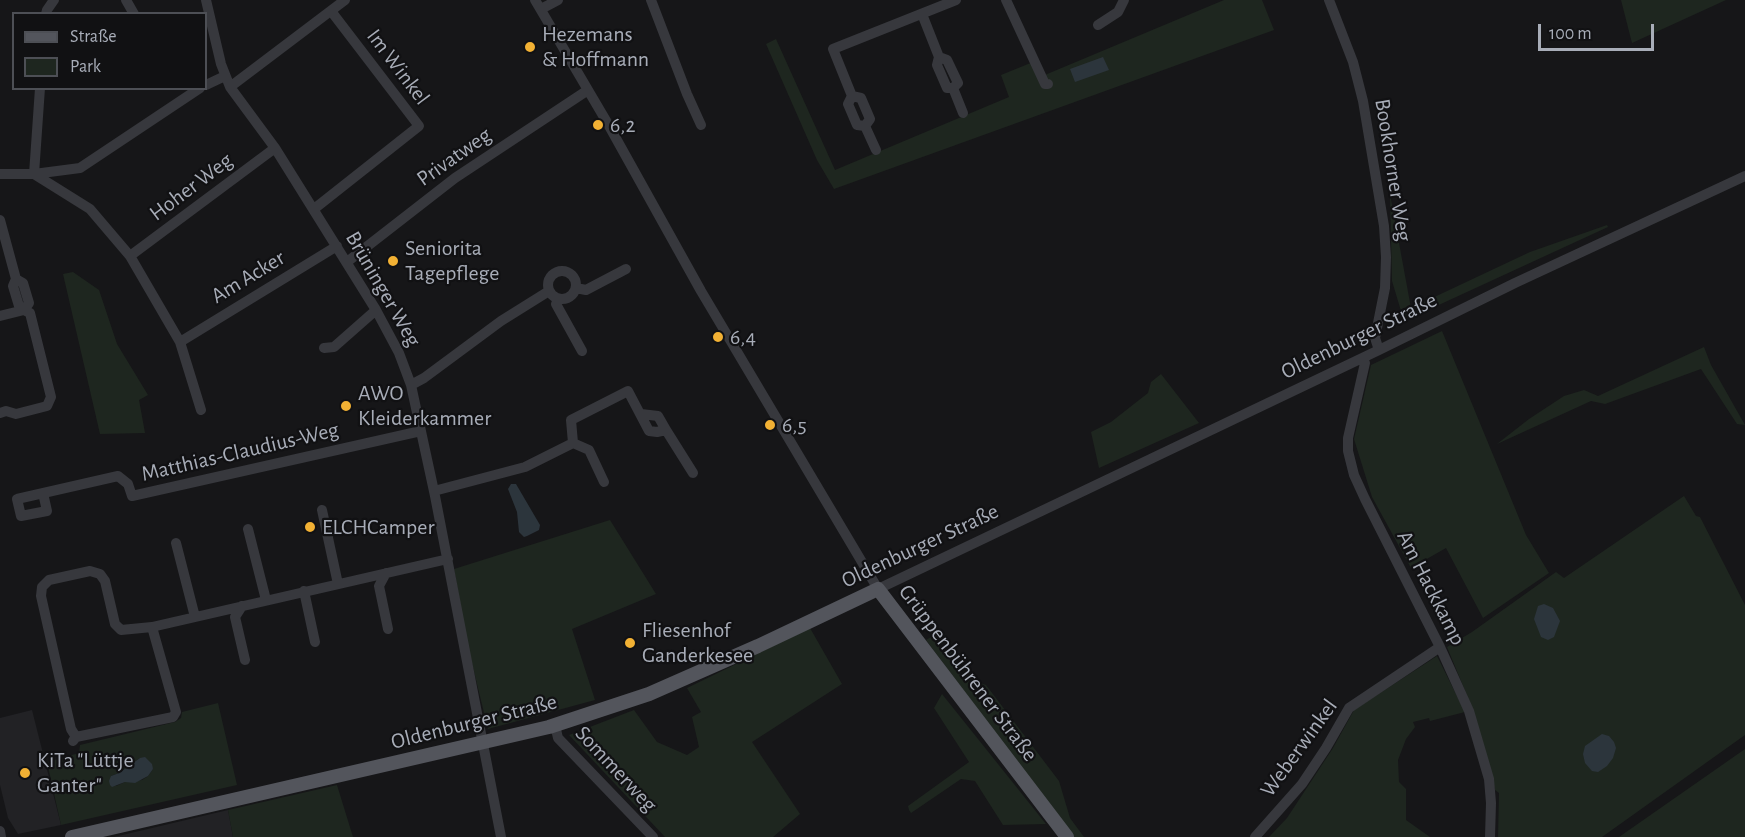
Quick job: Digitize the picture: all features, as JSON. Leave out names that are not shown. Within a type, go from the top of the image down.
[{"type":"main road","name":"Oldenburger Straße","points":[[72,837],[555,725],[649,694],[878,589]]},
{"type":"main road","name":"Grüppenbührener Straße","points":[[878,589],[1067,837]]},
{"type":"street","name":"Brüninger Weg","points":[[206,0],[225,76],[230,87],[275,148],[347,262],[399,353],[411,385],[448,559],[501,837]]},
{"type":"street","points":[[230,87],[345,0]]},
{"type":"street","points":[[538,5],[558,0]]},
{"type":"street","points":[[651,0],[701,125]]},
{"type":"street","points":[[876,150],[865,126],[857,125],[848,104],[852,96],[832,49],[956,0]]},
{"type":"street","points":[[1006,0],[1045,84],[1048,84]]},
{"type":"street","points":[[1098,26],[1118,12],[1124,0]]},
{"type":"street","name":"Bookhorner Weg","points":[[1329,0],[1353,62],[1363,101],[1384,226],[1385,288],[1375,338],[1379,350]]},
{"type":"street","name":"Grüppenbührener Straße","points":[[538,5],[701,291],[878,589]]},
{"type":"street","name":"Im Winkel","points":[[314,209],[419,126],[331,11]]},
{"type":"street","points":[[922,14],[939,57],[937,65],[947,88],[953,88],[963,112]]},
{"type":"street","points":[[207,85],[225,76]]},
{"type":"street","points":[[34,174],[40,90]]},
{"type":"street","points":[[0,174],[34,174],[80,168],[197,90]]},
{"type":"street","name":"Privatweg","points":[[347,262],[455,178],[588,90]]},
{"type":"street","name":"Hoher Weg","points":[[129,256],[275,148]]},
{"type":"street","points":[[34,174],[90,208],[129,256],[180,342],[201,410]]},
{"type":"street","name":"Oldenburger Straße","points":[[878,589],[1745,176]]},
{"type":"street","points":[[0,220],[16,279],[23,283],[28,303],[24,310],[0,316]]},
{"type":"street","name":"Am Acker","points":[[180,342],[337,246]]},
{"type":"street","points":[[576,288],[586,290],[626,269]]},
{"type":"street","points":[[558,299],[549,291],[549,278],[560,270],[573,275],[576,288]]},
{"type":"street","points":[[558,299],[569,297],[576,288]]},
{"type":"street","points":[[411,385],[424,378],[501,321],[549,291]]},
{"type":"street","points":[[558,299],[556,304],[582,351]]},
{"type":"street","points":[[0,413],[6,411],[16,414],[47,406],[51,397],[30,314],[24,310]]},
{"type":"street","points":[[324,348],[334,346],[376,310]]},
{"type":"street","name":"Am Hackkamp","points":[[1363,358],[1365,363],[1348,438],[1348,451],[1354,475],[1440,647],[1469,711],[1489,779],[1490,837]]},
{"type":"street","points":[[573,443],[571,420],[628,391],[641,414],[658,416],[693,473]]},
{"type":"street","name":"Matthias-Claudius-Weg","points":[[43,493],[118,476],[128,484],[132,496],[421,431]]},
{"type":"street","points":[[573,443],[589,450],[604,482]]},
{"type":"street","points":[[434,490],[525,467],[573,443]]},
{"type":"street","points":[[322,510],[338,584]]},
{"type":"street","points":[[248,529],[266,600]]},
{"type":"street","points":[[176,543],[195,616]]},
{"type":"street","points":[[152,627],[176,712],[173,717],[75,739],[41,596],[42,587],[49,580],[90,571],[100,574],[105,581],[116,624],[121,630],[152,627],[448,559]]},
{"type":"street","points":[[386,573],[379,586],[388,629]]},
{"type":"street","points":[[368,578],[379,586]]},
{"type":"street","points":[[303,591],[315,642]]},
{"type":"street","points":[[242,606],[235,617],[245,660]]},
{"type":"street","points":[[223,610],[235,617]]},
{"type":"street","name":"Weberwinkel","points":[[1255,837],[1302,784],[1350,708],[1440,647]]},
{"type":"street","name":"Sommerweg","points":[[555,725],[558,738],[653,837]]},
{"type":"street","points":[[0,831],[1,837]]},
{"type":"shaded area","points":[[1103,57],[1109,70],[1075,82],[1070,69]]},
{"type":"shaded area","points":[[511,484],[516,484],[540,525],[539,530],[524,537],[519,532],[517,512],[508,489]]},
{"type":"shaded area","points":[[1544,604],[1553,608],[1560,621],[1554,637],[1548,640],[1541,637],[1534,619],[1538,606]]},
{"type":"shaded area","name":"KiTa \"Lüttje Ganter\"","points":[[32,710],[61,825],[18,834],[8,818],[0,785],[0,718]]},
{"type":"shaded area","points":[[1602,734],[1609,736],[1616,748],[1607,766],[1598,772],[1592,771],[1585,763],[1583,754],[1585,746]]},
{"type":"shaded area","points":[[145,757],[152,764],[153,769],[148,776],[135,783],[125,782],[112,787],[110,785],[111,776]]},
{"type":"shaded area","points":[[228,810],[233,837],[114,837]]},
{"type":"green space","points":[[1224,0],[1262,0],[1274,30],[834,189],[817,160],[766,44],[776,39],[835,170],[1009,97],[1001,75],[1033,62],[1040,77]]},
{"type":"green space","points":[[1621,0],[1726,0],[1632,43]]},
{"type":"green space","points":[[1390,194],[1411,308],[1530,252],[1607,225],[1608,227],[1404,321],[1392,281]]},
{"type":"green space","points":[[73,272],[99,290],[117,344],[148,395],[139,400],[145,433],[100,434],[63,274]]},
{"type":"green space","points":[[1442,331],[1526,535],[1549,573],[1483,618],[1446,548],[1411,568],[1372,497],[1354,439],[1371,365]]},
{"type":"green space","points":[[1704,347],[1711,365],[1745,425],[1737,424],[1701,369],[1605,404],[1591,401],[1497,444],[1564,396],[1584,390],[1598,396]]},
{"type":"green space","points":[[1161,374],[1199,423],[1099,468],[1091,432],[1111,422],[1148,393],[1151,382]]},
{"type":"green space","points":[[1684,496],[1696,516],[1700,517],[1745,605],[1745,735],[1602,837],[1498,837],[1499,793],[1495,790],[1473,710],[1447,647],[1472,632],[1556,572],[1564,578]]},
{"type":"green space","points":[[610,520],[656,594],[572,629],[595,700],[488,729],[468,647],[454,569]]},
{"type":"green space","points":[[810,628],[842,684],[752,742],[800,814],[773,837],[665,837],[569,735],[634,710],[657,742],[687,755],[699,747],[692,717],[701,712],[687,688]]},
{"type":"green space","points":[[942,630],[978,682],[986,685],[1059,781],[1070,818],[1084,837],[1073,837],[926,640]]},
{"type":"green space","points":[[1437,656],[1465,712],[1430,721],[1429,718],[1413,722],[1415,727],[1406,739],[1398,760],[1399,782],[1406,789],[1406,820],[1430,837],[1269,837],[1287,818],[1333,748],[1354,710]]},
{"type":"green space","points":[[942,694],[1046,824],[1003,825],[975,781],[961,779],[911,813],[908,806],[969,762],[934,708]]},
{"type":"green space","points":[[218,703],[237,785],[61,825],[47,762],[79,753],[80,745],[175,722],[181,718],[182,712]],"holes":[[[140,758],[153,769],[142,780],[125,782],[116,786],[111,776]]]},
{"type":"green space","points":[[1745,749],[1745,837],[1619,837]]},
{"type":"green space","points":[[337,785],[353,837],[233,837],[228,810]]},
{"type":"place","name":"Hezemans & Hoffmann","points":[[530,47]]},
{"type":"place","name":"6,2","points":[[598,125]]},
{"type":"place","name":"Seniorita Tagepflege","points":[[393,261]]},
{"type":"place","name":"6,4","points":[[718,337]]},
{"type":"place","name":"AWO Kleiderkammer","points":[[346,406]]},
{"type":"place","name":"6,5","points":[[770,425]]},
{"type":"place","name":"ELCHCamper","points":[[310,527]]},
{"type":"place","name":"Fliesenhof Ganderkesee","points":[[630,643]]},
{"type":"place","name":"KiTa \"Lüttje Ganter\"","points":[[25,773]]}]
